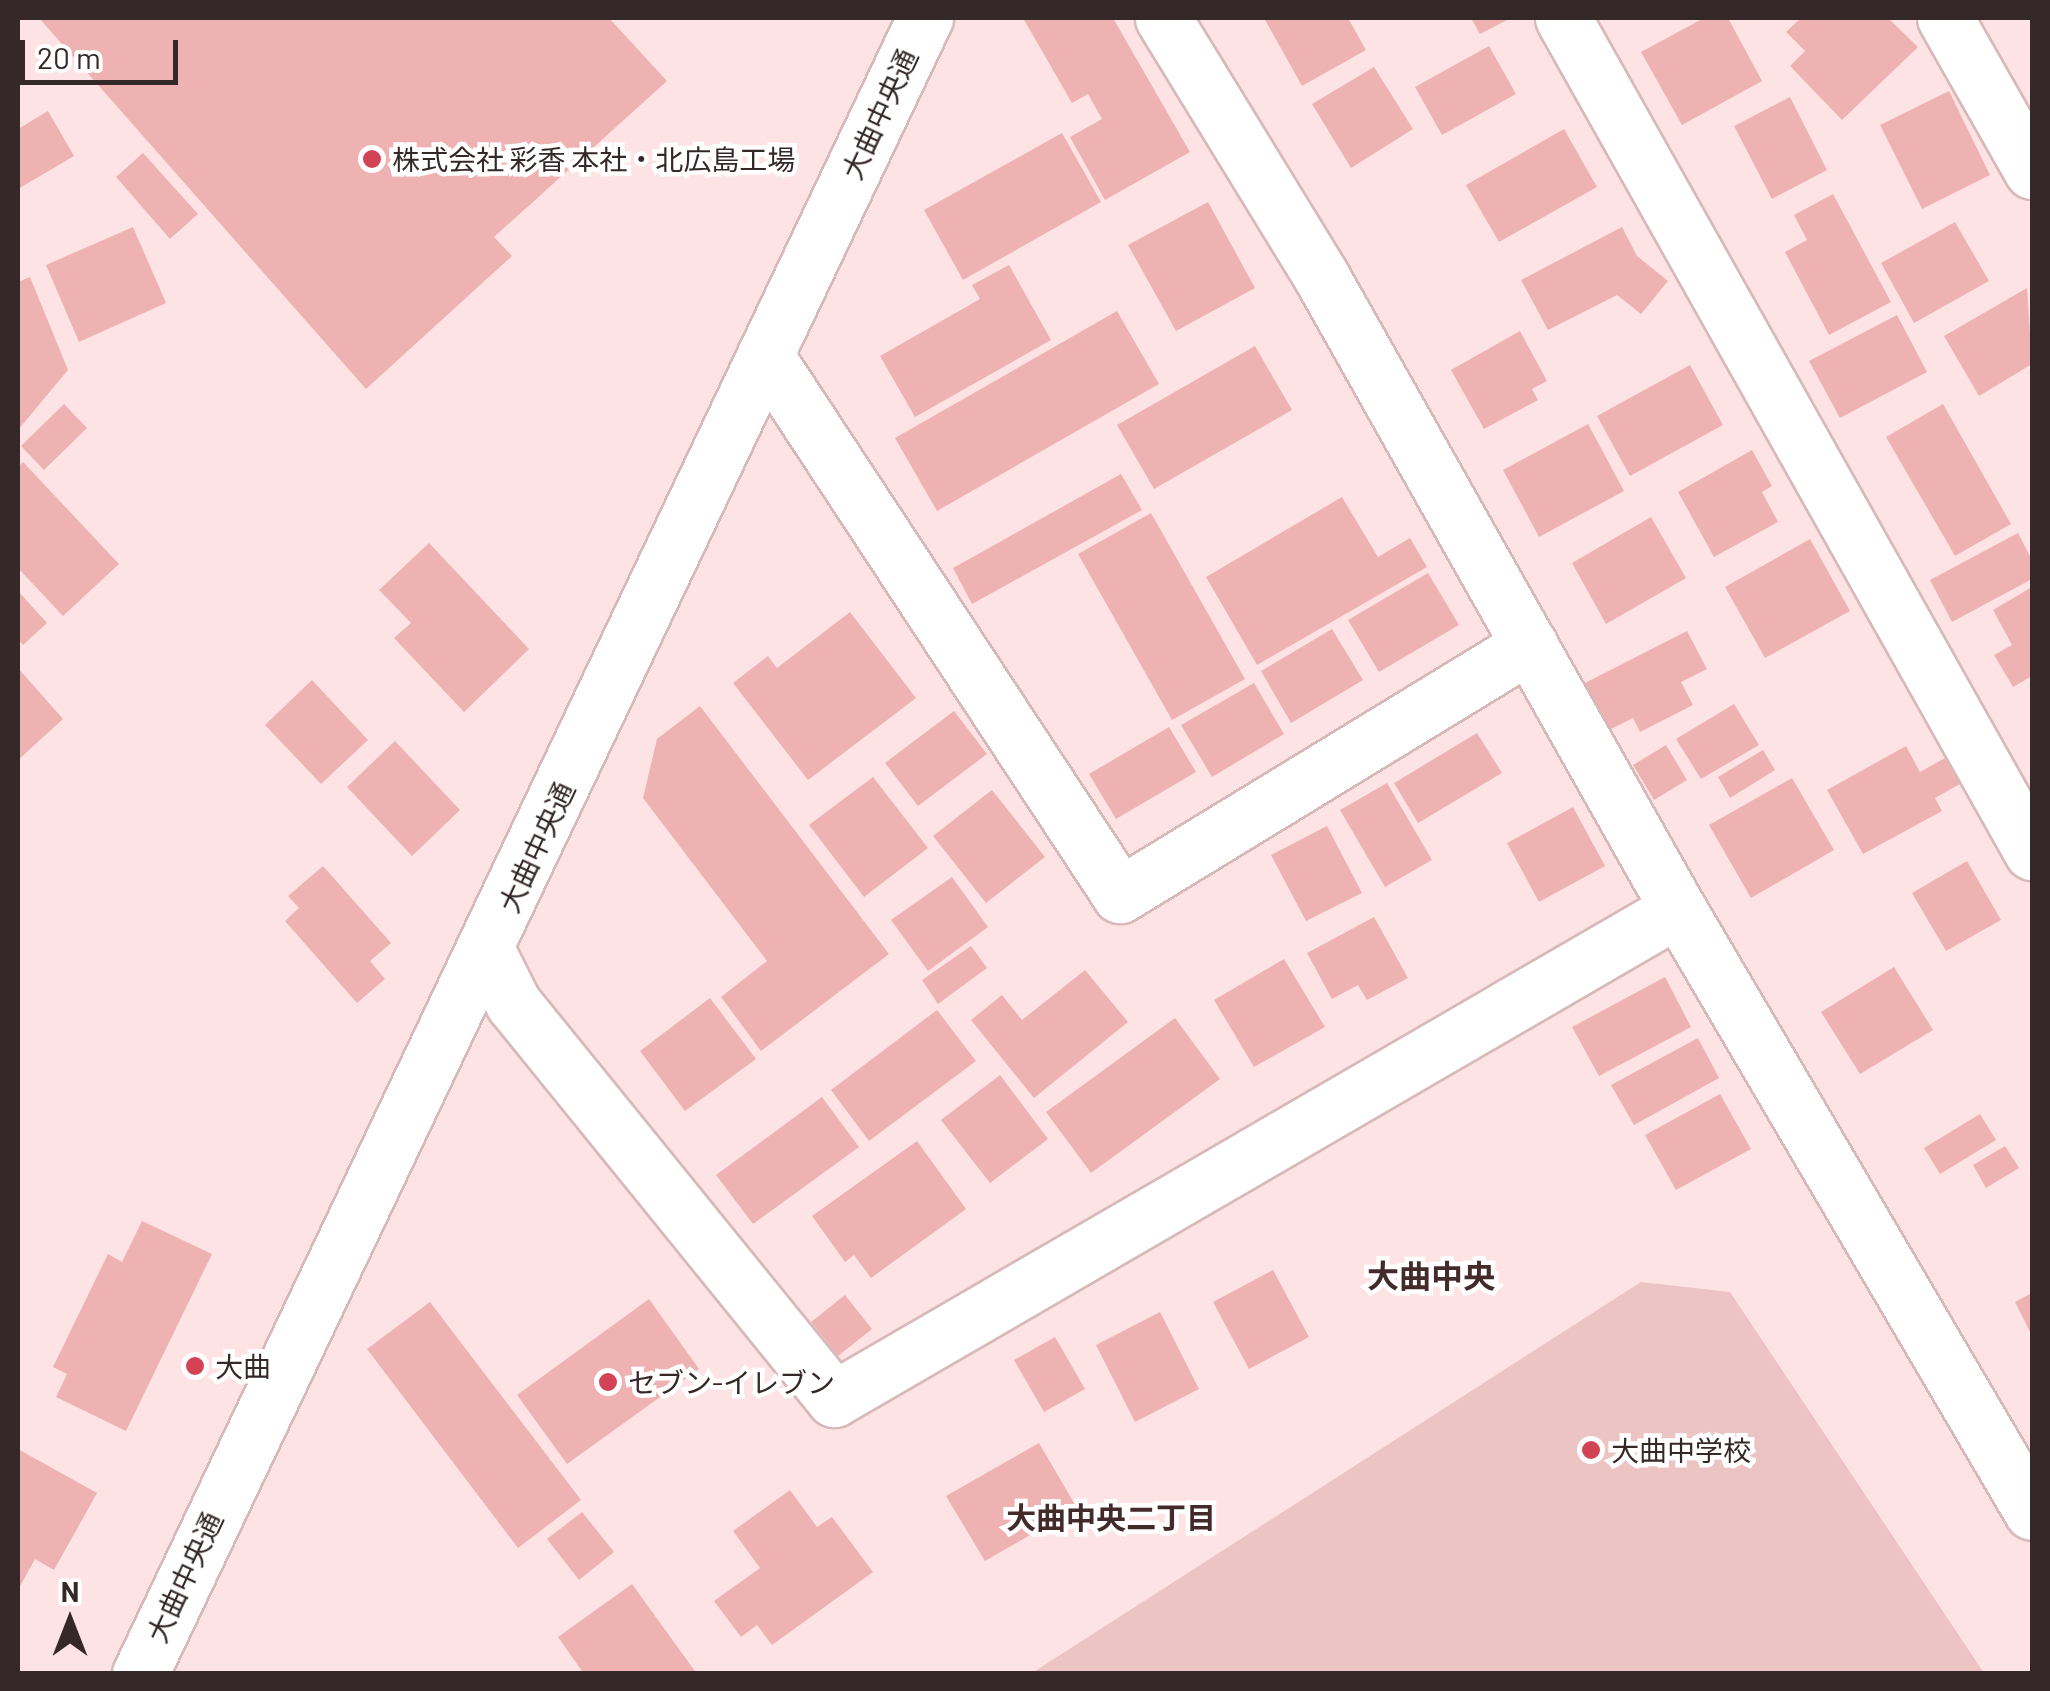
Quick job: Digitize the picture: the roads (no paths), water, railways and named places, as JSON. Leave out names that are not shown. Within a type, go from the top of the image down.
[{"type":"street","name":"大曲中央通","points":[[140,1674],[325,1274],[487,951],[925,18]]},
{"type":"street","points":[[1163,18],[1321,276],[1678,909],[2032,1512]]},
{"type":"street","points":[[1562,18],[2032,852]]},
{"type":"street","points":[[1944,18],[2032,171]]},
{"type":"street","points":[[765,355],[1120,895],[1530,644]]},
{"type":"street","points":[[487,951],[513,1003],[834,1399],[1678,909]]},
{"type":"place","name":"株式会社 彩香 本社・北広島工場","points":[[372,159]]},
{"type":"place","name":"大曲","points":[[195,1366]]},
{"type":"place","name":"セブン-イレブン","points":[[608,1382]]},
{"type":"place","name":"大曲中学校","points":[[1591,1450]]},
{"type":"district","name":"大曲中央","points":[[1431,1275]]},
{"type":"district","name":"大曲中央二丁目","points":[[1111,1517]]}]
